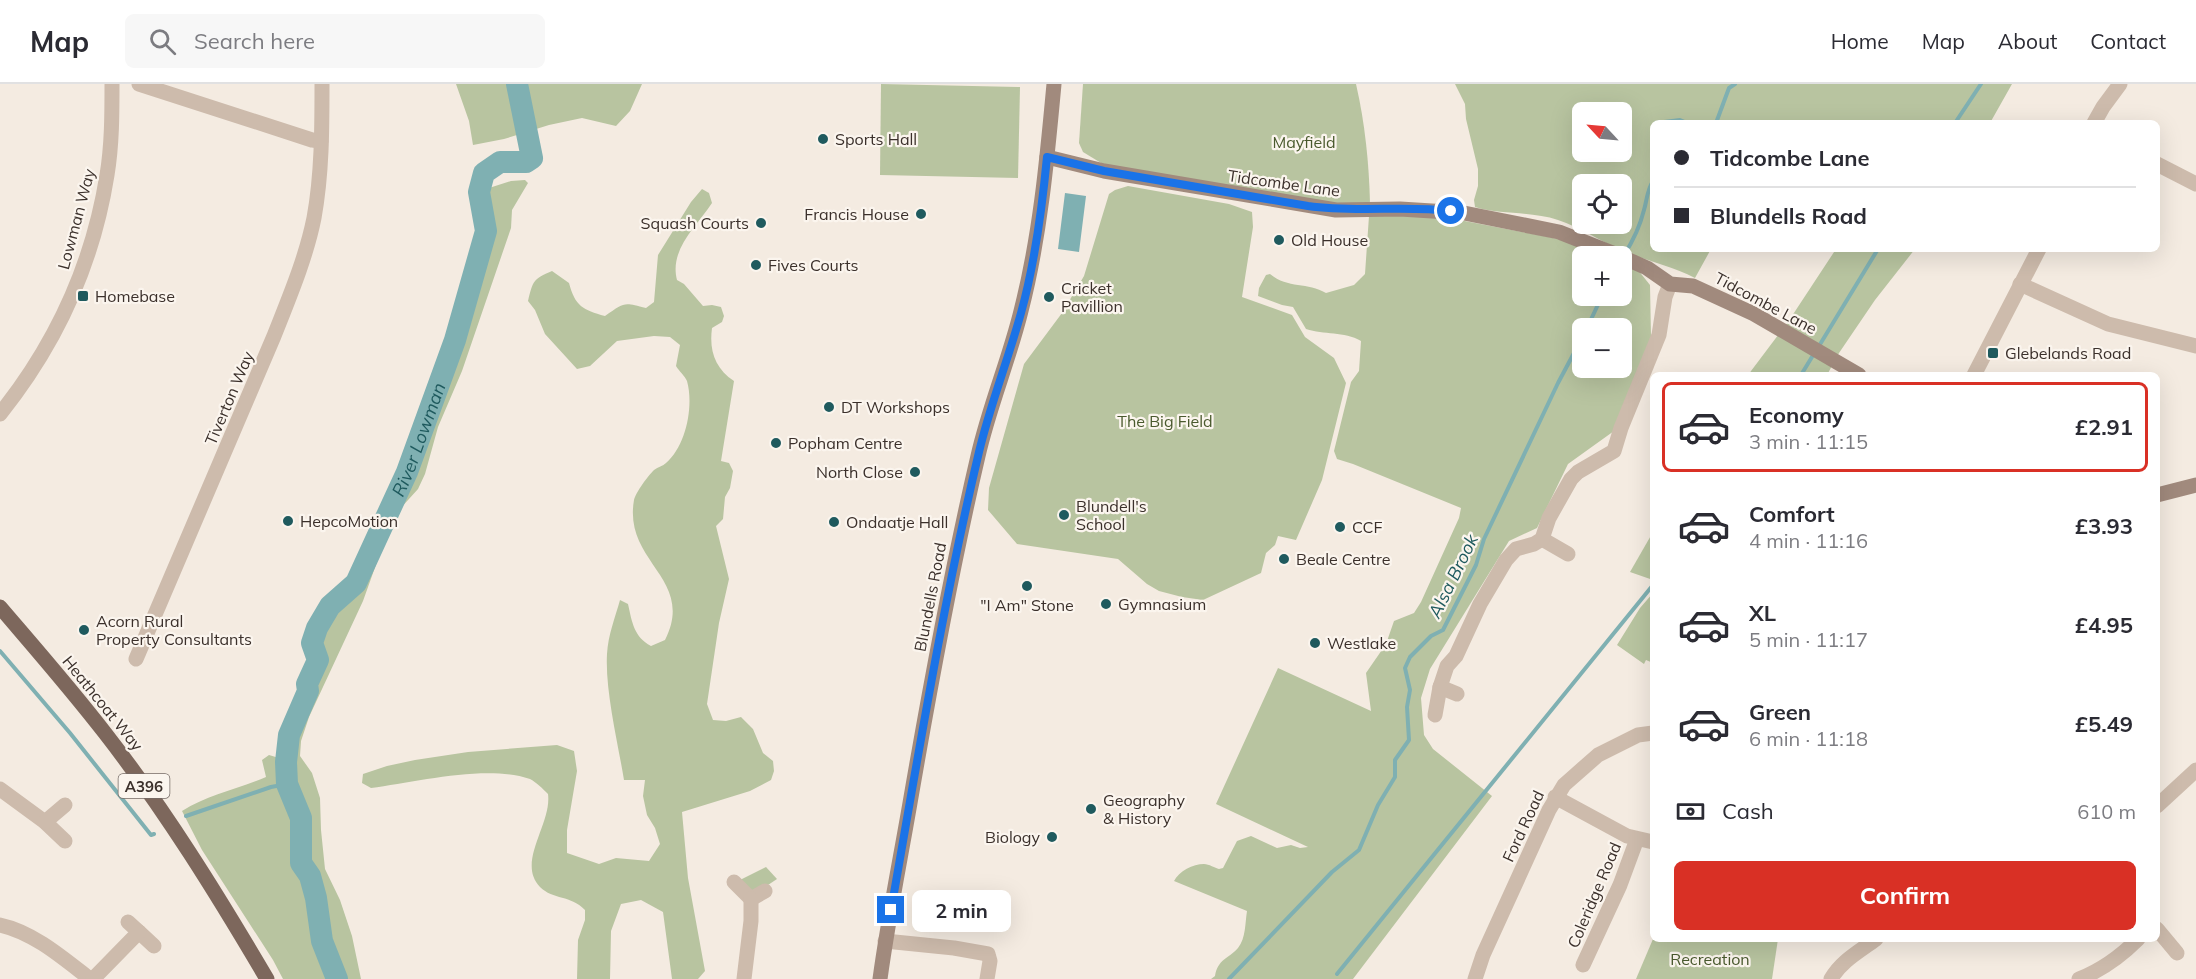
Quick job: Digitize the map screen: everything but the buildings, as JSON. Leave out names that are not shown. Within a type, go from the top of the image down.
[{"type":"main road","name":"Heathcoat Way","points":[[0,607],[104,732],[140,780],[201,871],[267,979]]},
{"type":"street","name":"Lowman Way","points":[[0,414],[45,349],[75,291],[86,261],[108,173],[112,84]]},
{"type":"street","points":[[139,84],[321,141]]},
{"type":"street","name":"Tiverton Way","points":[[136,659],[289,299],[314,217],[321,141],[322,84]]},
{"type":"street","name":"Blundells Road","points":[[880,979],[891,942],[922,729],[966,507],[980,448],[1029,279],[1043,196],[1054,84]]},
{"type":"street","points":[[2096,120],[2120,84]]},
{"type":"street","name":"Tidcombe Lane","points":[[1047,157],[1104,171],[1336,210],[1400,209],[1464,213],[1559,232],[1594,246]]},
{"type":"street","points":[[2160,165],[2196,183]]},
{"type":"street","points":[[1976,372],[2037,252]]},
{"type":"street","name":"Tidcombe Lane","points":[[1632,261],[1647,268],[1670,284],[1693,285],[1754,314],[1854,372]]},
{"type":"street","points":[[1435,715],[1440,687],[1447,666],[1456,656],[1480,604],[1506,560],[1516,549],[1534,544],[1542,538],[1549,518],[1571,479],[1578,472],[1614,451],[1659,335],[1665,297],[1670,284]]},
{"type":"street","points":[[2020,284],[2108,324],[2196,346]]},
{"type":"street","points":[[2160,494],[2196,485]]},
{"type":"street","points":[[1542,538],[1568,554]]},
{"type":"street","points":[[1440,687],[1457,694]]},
{"type":"street","name":"Ford Road","points":[[1475,979],[1483,955],[1555,797],[1572,776],[1598,755],[1638,735],[1650,733]]},
{"type":"street","points":[[2160,803],[2196,770]]},
{"type":"street","points":[[0,789],[45,822],[65,841]]},
{"type":"street","points":[[1555,797],[1627,836],[1650,841]]},
{"type":"street","points":[[45,822],[65,805]]},
{"type":"street","name":"Coleridge Road","points":[[1583,965],[1620,885],[1637,839]]},
{"type":"street","points":[[734,882],[751,899],[751,921],[744,979]]},
{"type":"street","points":[[751,899],[765,891]]},
{"type":"street","points":[[0,925],[12,927],[37,941],[91,979],[133,927],[154,946]]},
{"type":"street","points":[[2160,933],[2177,953]]},
{"type":"street","points":[[891,942],[987,954],[990,961],[987,979]]},
{"type":"street","points":[[1831,979],[1836,970],[1872,942]]},
{"type":"street","points":[[2079,979],[2094,974],[2134,942]]},
{"type":"green space","points":[[456,84],[642,84],[630,111],[616,126],[582,118],[473,145],[469,121]]},
{"type":"green space","points":[[881,84],[1020,87],[1018,178],[880,175]]},
{"type":"green space","name":"Mayfield","points":[[1083,84],[1356,84],[1366,143],[1370,203],[1335,204],[1106,166],[1083,152],[1079,143]]},
{"type":"green space","points":[[1455,84],[2012,84],[1992,120],[1650,120],[1650,252],[1709,252],[1695,278],[1632,254],[1632,246],[1613,246],[1590,234],[1632,234],[1632,174],[1572,174],[1572,225],[1538,215],[1475,207],[1478,169],[1466,119],[1465,104]]},
{"type":"green space","points":[[525,180],[528,183],[512,210],[511,228],[462,371],[438,427],[425,474],[418,489],[399,510],[388,531],[363,601],[309,717],[301,741],[300,756],[312,773],[320,798],[325,869],[340,900],[352,936],[361,979],[283,979],[202,850],[182,811],[212,796],[266,777],[262,760],[269,755],[279,758],[291,757],[292,743],[311,698],[312,686],[323,654],[320,641],[330,615],[358,583],[408,481],[467,317],[488,243],[490,220],[486,204],[489,188],[511,181]]},
{"type":"green space","name":"The Big Field","points":[[1128,186],[1229,204],[1252,212],[1253,227],[1242,297],[1292,315],[1305,337],[1334,358],[1346,383],[1322,480],[1296,540],[1278,536],[1275,545],[1266,553],[1261,573],[1203,600],[1159,591],[1147,584],[1118,559],[1017,544],[988,510],[989,488],[1024,364],[1062,313],[1084,276],[1109,194]]},
{"type":"green space","points":[[702,189],[709,193],[712,203],[681,248],[677,258],[677,280],[684,284],[703,306],[721,307],[724,316],[722,322],[712,328],[713,351],[718,365],[734,381],[721,461],[729,463],[733,471],[730,488],[725,497],[723,519],[716,526],[729,579],[719,623],[707,704],[713,720],[726,721],[741,717],[753,729],[763,753],[773,761],[774,771],[771,780],[750,791],[682,812],[688,878],[705,971],[698,979],[672,979],[663,912],[641,900],[621,904],[611,931],[610,979],[577,979],[578,940],[585,920],[585,910],[580,905],[551,894],[540,887],[534,877],[532,866],[536,842],[548,806],[548,794],[544,790],[530,779],[493,773],[451,776],[371,788],[362,783],[363,774],[415,760],[468,752],[557,745],[574,751],[577,771],[567,830],[567,853],[599,864],[616,858],[649,861],[660,844],[655,828],[647,815],[643,796],[645,780],[624,780],[610,700],[607,654],[610,633],[620,600],[628,604],[637,634],[651,646],[665,640],[672,619],[672,601],[666,585],[647,556],[633,522],[634,500],[640,489],[656,469],[673,456],[687,425],[689,391],[686,379],[676,366],[680,345],[670,337],[654,336],[617,341],[590,366],[577,369],[545,334],[535,310],[528,301],[535,282],[552,271],[569,283],[577,302],[591,312],[605,316],[624,304],[646,308],[654,302],[658,255],[691,202]]},
{"type":"green space","points":[[1410,215],[1449,218],[1549,237],[1577,246],[1572,246],[1572,306],[1632,306],[1632,268],[1638,270],[1650,285],[1651,337],[1614,431],[1568,464],[1537,528],[1509,541],[1430,669],[1421,698],[1424,735],[1433,749],[1492,796],[1353,979],[1211,979],[1215,976],[1221,963],[1241,944],[1247,911],[1174,881],[1176,877],[1200,864],[1223,868],[1237,841],[1251,836],[1277,848],[1291,845],[1300,848],[1308,847],[1216,804],[1278,668],[1371,711],[1366,673],[1386,644],[1394,621],[1414,613],[1421,602],[1459,518],[1461,508],[1337,459],[1334,451],[1351,382],[1359,371],[1361,341],[1348,336],[1306,329],[1293,307],[1258,296],[1259,288],[1266,275],[1270,274],[1284,282],[1326,293],[1354,285],[1365,274],[1369,216]]},
{"type":"green space","points":[[1834,252],[1913,252],[1875,300],[1829,372],[1750,372],[1788,322]]},
{"type":"green space","points":[[1650,537],[1650,579],[1630,572]]},
{"type":"green space","points":[[1650,596],[1650,662],[1646,660],[1644,664],[1617,645]]},
{"type":"green space","points":[[766,867],[777,879],[759,891],[745,891],[738,881]]},
{"type":"green space","name":"Recreation","points":[[1652,942],[1778,942],[1772,979],[1636,979]]},
{"type":"water","points":[[1065,193],[1086,196],[1079,252],[1058,249]]},
{"type":"waterway","name":"River Lowman","points":[[337,979],[322,941],[316,898],[310,876],[301,863],[301,818],[287,784],[286,762],[289,735],[308,691],[307,684],[318,660],[312,643],[317,628],[330,606],[356,583],[407,472],[455,340],[486,231],[479,192],[484,173],[500,162],[526,162],[532,158],[517,84]]},
{"type":"waterway","name":"Alsa Brook","points":[[1717,120],[1729,88],[1735,84]]},
{"type":"waterway","points":[[1957,120],[1981,84]]},
{"type":"waterway","name":"Alsa Brook","points":[[1629,246],[1638,228],[1650,187]]},
{"type":"waterway","points":[[1819,346],[1876,252]]},
{"type":"waterway","name":"Alsa Brook","points":[[1592,318],[1597,306]]},
{"type":"waterway","points":[[1803,372],[1815,352]]},
{"type":"waterway","name":"Alsa Brook","points":[[1229,979],[1332,872],[1359,850],[1378,805],[1395,777],[1395,760],[1409,740],[1407,707],[1410,690],[1405,668],[1410,657],[1431,636],[1443,630],[1476,565],[1484,539],[1572,357]]},
{"type":"waterway","points":[[1337,974],[1650,589]]},
{"type":"waterway","points":[[0,651],[70,733],[151,835],[154,834]]},
{"type":"waterway","points":[[186,816],[271,787],[287,784]]},
{"type":"place","name":"Sports Hall","points":[[823,139]]},
{"type":"place","name":"Francis House","points":[[921,214]]},
{"type":"place","name":"Squash Courts","points":[[761,223]]},
{"type":"place","name":"Old House","points":[[1279,240]]},
{"type":"place","name":"Fives Courts","points":[[756,265]]},
{"type":"place","name":"Homebase","points":[[83,296]]},
{"type":"place","name":"Cricket Pavillion","points":[[1049,297]]},
{"type":"place","name":"Glebelands Road","points":[[1993,353]]},
{"type":"place","name":"DT Workshops","points":[[829,407]]},
{"type":"place","name":"Popham Centre","points":[[776,443]]},
{"type":"place","name":"North Close","points":[[915,472]]},
{"type":"place","name":"Blundell's School","points":[[1064,515]]},
{"type":"place","name":"HepcoMotion","points":[[288,521]]},
{"type":"place","name":"Ondaatje Hall","points":[[834,522]]},
{"type":"place","name":"CCF","points":[[1340,527]]},
{"type":"place","name":"Beale Centre","points":[[1284,559]]},
{"type":"place","name":"\"I Am\" Stone","points":[[1027,586]]},
{"type":"place","name":"Gymnasium","points":[[1106,604]]},
{"type":"place","name":"Acorn Rural Property Consultants","points":[[84,630]]},
{"type":"place","name":"Westlake","points":[[1315,643]]},
{"type":"place","name":"Geography & History","points":[[1091,809]]},
{"type":"place","name":"Biology","points":[[1052,837]]},
{"type":"route","points":[[891,910],[922,729],[966,507],[995,393],[1021,313],[1029,279],[1047,157],[1104,171],[1196,188],[1336,210],[1451,211]]}]
